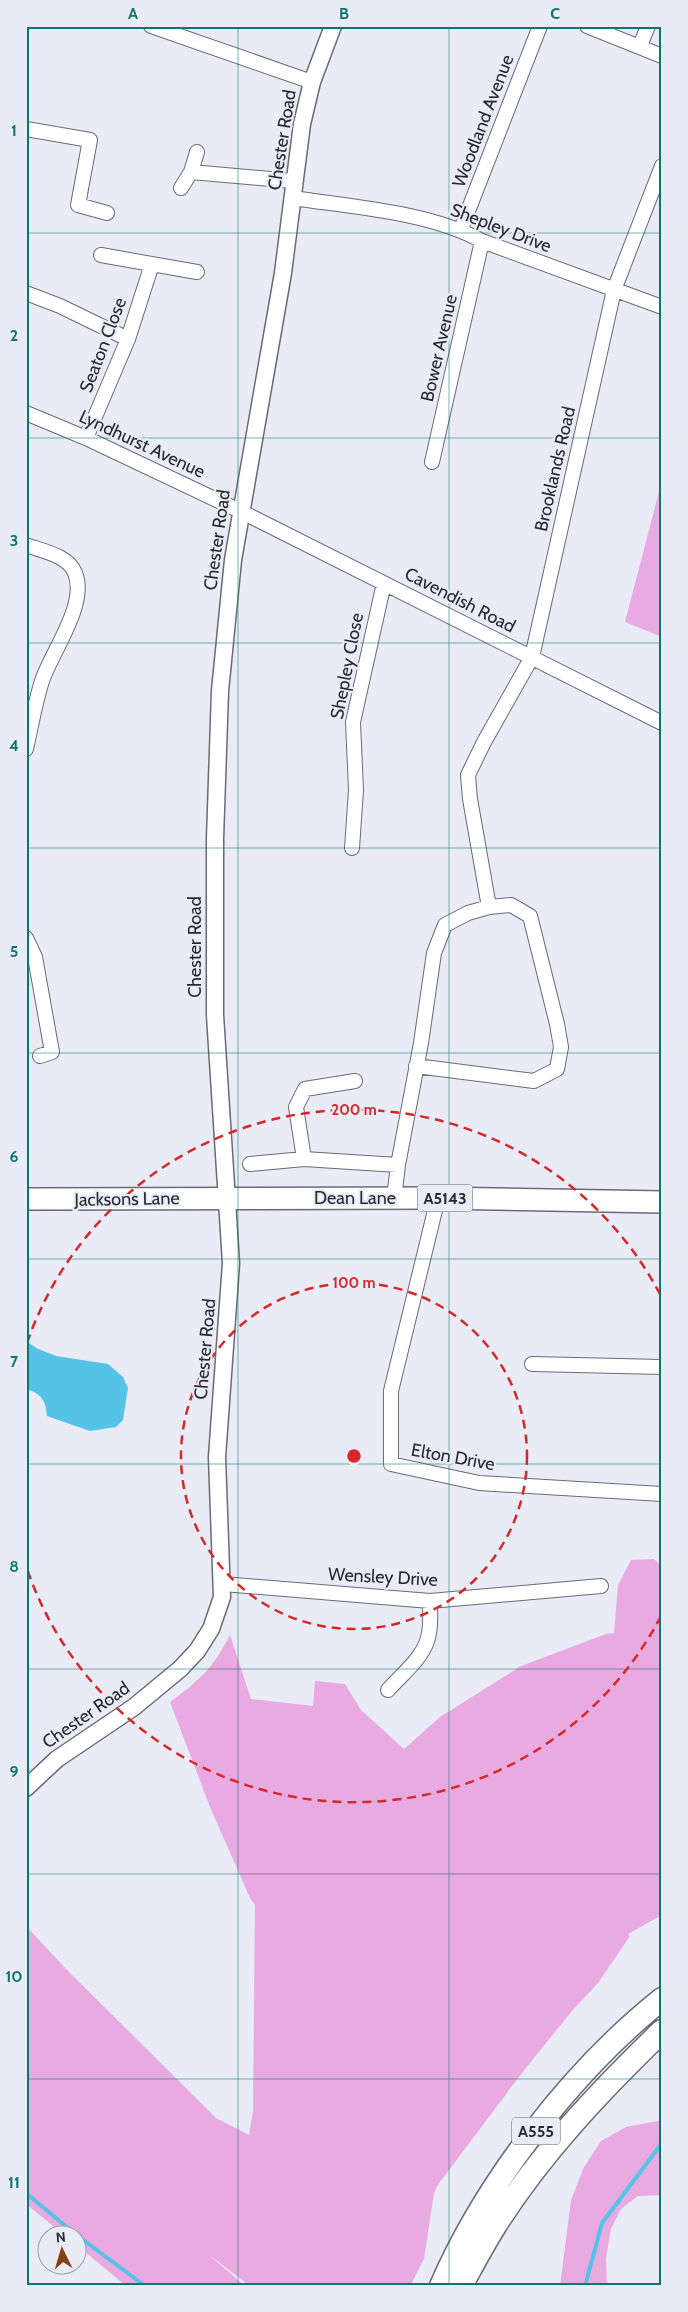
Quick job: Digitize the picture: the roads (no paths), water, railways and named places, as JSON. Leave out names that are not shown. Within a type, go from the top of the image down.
[{"type":"highway","name":"A555","points":[[441,2286],[477,2216],[513,2160],[549,2113],[607,2048],[662,1999]]},
{"type":"highway","name":"A555","points":[[461,2286],[496,2225],[533,2172],[619,2073],[662,2031]]},
{"type":"main road","name":"Dean Lane","points":[[228,1198],[438,1198],[662,1202]]},
{"type":"main road","name":"Jacksons Lane","points":[[26,1200],[228,1198]]},
{"type":"street","points":[[151,26],[312,82]]},
{"type":"street","name":"Chester Road","points":[[26,1788],[56,1759],[134,1707],[180,1669],[197,1651],[211,1629],[219,1608],[223,1584],[217,1457],[231,1263],[215,1015],[215,839],[220,690],[233,560],[240,511],[268,366],[302,124],[312,82],[333,26]]},
{"type":"street","name":"Woodland Avenue","points":[[461,229],[540,26]]},
{"type":"street","points":[[587,26],[662,56]]},
{"type":"street","points":[[640,46],[648,26]]},
{"type":"street","points":[[26,129],[90,140],[71,204],[107,213]]},
{"type":"street","points":[[181,188],[191,172],[196,152]]},
{"type":"street","name":"Brooklands Road","points":[[489,907],[470,799],[468,776],[484,742],[532,657],[614,290],[662,166]]},
{"type":"street","points":[[191,172],[294,181]]},
{"type":"street","name":"Shepley Drive","points":[[293,198],[394,213],[461,229],[482,241],[662,307]]},
{"type":"street","name":"Bower Avenue","points":[[432,462],[482,241]]},
{"type":"street","points":[[101,255],[197,272]]},
{"type":"street","name":"Seaton Close","points":[[86,438],[128,339],[152,264]]},
{"type":"street","points":[[26,293],[60,306],[128,339]]},
{"type":"street","name":"Lyndhurst Avenue","points":[[26,413],[86,438],[240,511]]},
{"type":"street","name":"Cavendish Road","points":[[240,511],[662,723]]},
{"type":"street","points":[[26,545],[64,559],[75,572],[79,593],[72,614],[42,681],[26,749]]},
{"type":"street","name":"Shepley Close","points":[[352,848],[356,790],[353,722],[384,583]]},
{"type":"street","points":[[394,1198],[434,953],[445,925],[468,913],[489,907],[511,905],[530,916],[557,1024],[561,1047],[557,1069],[534,1081],[416,1066]]},
{"type":"street","points":[[26,938],[35,957],[52,1053]]},
{"type":"street","points":[[304,1159],[296,1107],[305,1088],[355,1081]]},
{"type":"street","points":[[250,1164],[304,1159],[398,1165]]},
{"type":"street","name":"Elton Drive","points":[[438,1198],[391,1391],[391,1464],[479,1483],[662,1494]]},
{"type":"street","points":[[532,1364],[662,1367]]},
{"type":"street","name":"Wensley Drive","points":[[223,1584],[430,1601],[601,1586]]},
{"type":"street","points":[[388,1690],[422,1653],[427,1643],[430,1631],[430,1601]]},
{"type":"water","points":[[26,1341],[38,1349],[56,1356],[108,1364],[123,1377],[128,1388],[123,1420],[116,1427],[90,1431],[47,1416],[42,1398],[26,1389]]},
{"type":"waterway","points":[[585,2286],[602,2223],[662,2143]]},
{"type":"waterway","points":[[26,2193],[63,2224]]},
{"type":"waterway","points":[[88,2243],[145,2286]]}]
